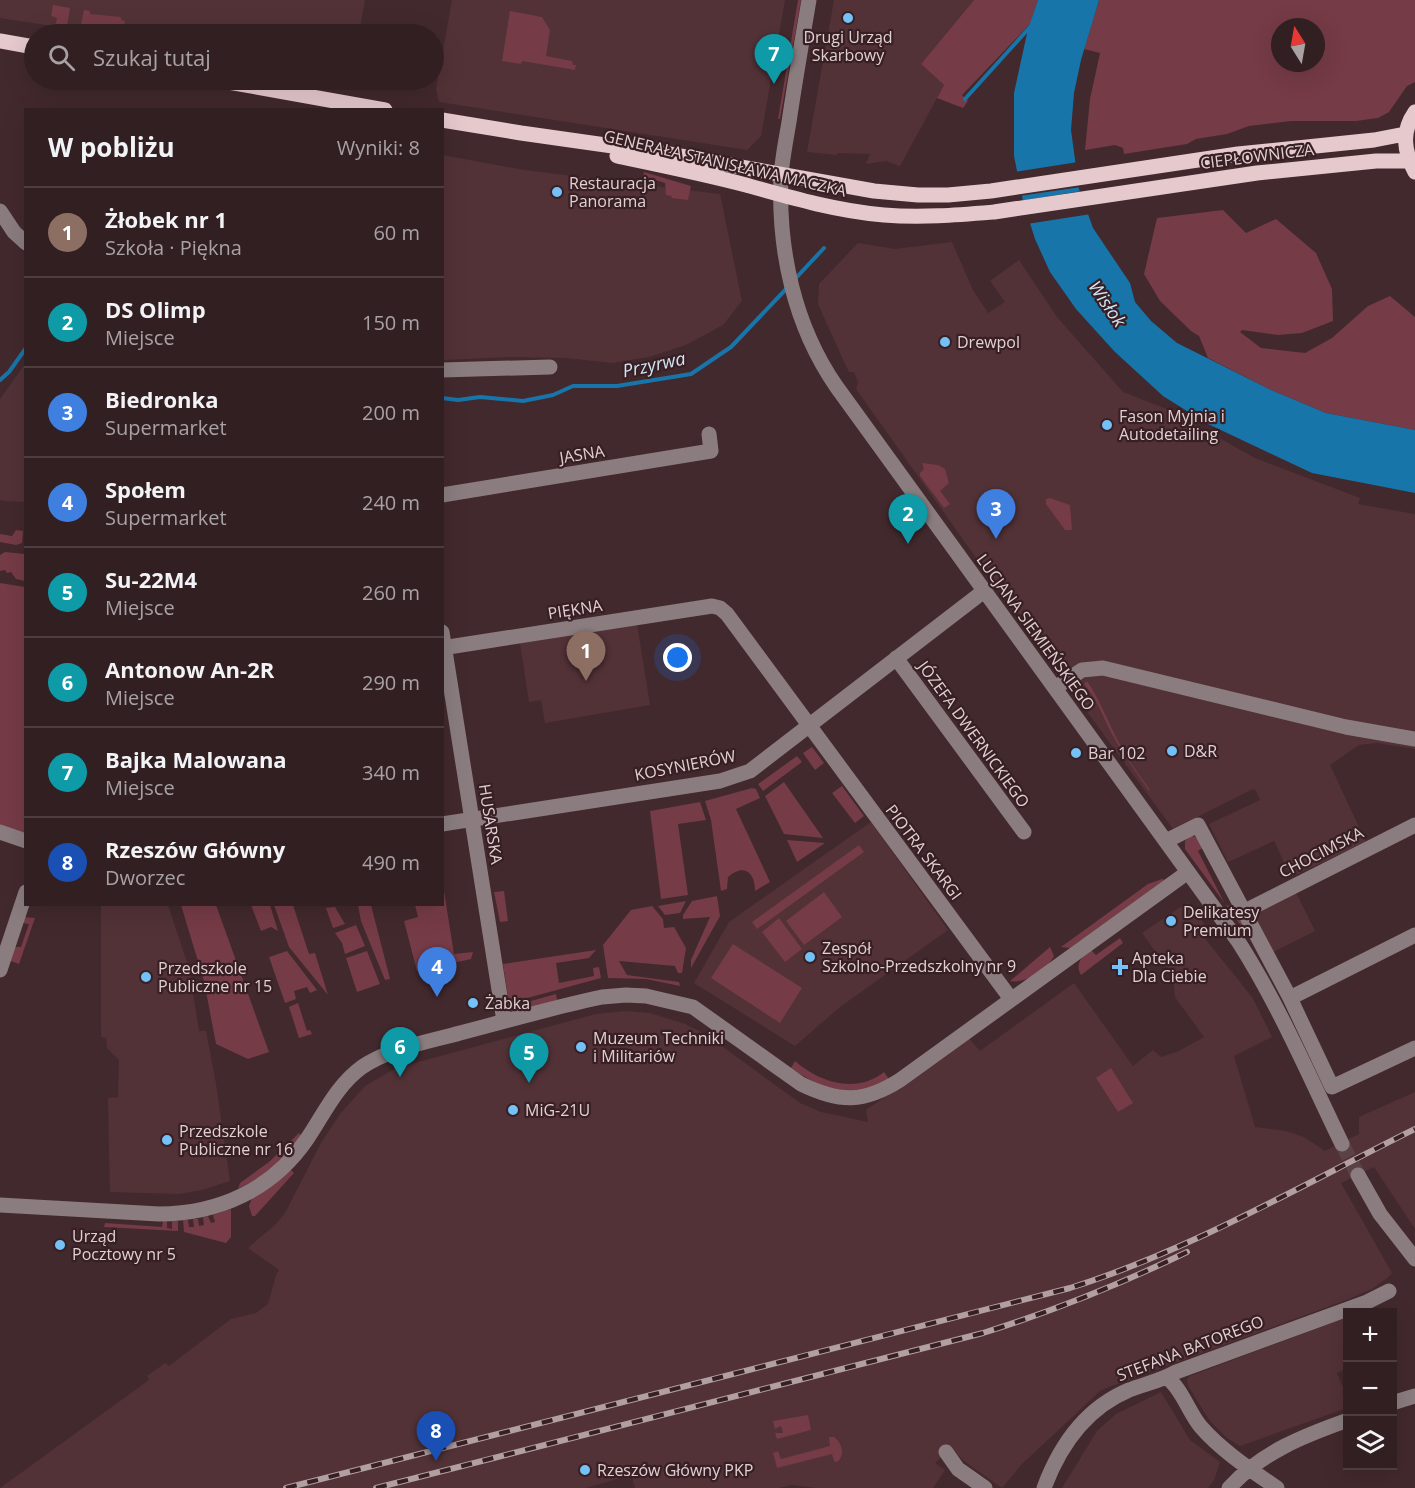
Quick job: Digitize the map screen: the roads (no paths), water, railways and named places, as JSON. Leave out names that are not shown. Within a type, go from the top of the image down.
[{"type":"main road","points":[[0,41],[24,45]]},
{"type":"main road","points":[[273,90],[374,108]]},
{"type":"main road","points":[[1412,166],[1405,134],[1415,112]]},
{"type":"main road","name":"GENERAŁA STANISŁAWA MACZKA","points":[[444,120],[669,154],[874,191],[948,195],[991,191]]},
{"type":"main road","name":"GENERAŁA STANISŁAWA MACZKA","points":[[521,133],[745,185],[819,206],[883,215],[944,216],[994,212]]},
{"type":"main road","name":"CIEPŁOWNICZA","points":[[991,191],[1238,154],[1374,140],[1405,134]]},
{"type":"main road","name":"CIEPŁOWNICZA","points":[[994,212],[1257,173],[1376,161],[1412,166]]},
{"type":"street","name":"LUCJANA SIEMIEŃSKIEGO","points":[[809,0],[781,174],[785,250],[795,299],[806,331],[827,374],[1166,841],[1256,969],[1342,1144]]},
{"type":"street","points":[[0,211],[14,232],[24,241]]},
{"type":"street","points":[[444,370],[550,367]]},
{"type":"street","name":"JASNA","points":[[444,495],[711,451],[709,434]]},
{"type":"street","name":"KOSYNIERÓW","points":[[444,824],[735,777],[750,771],[984,591]]},
{"type":"street","name":"PIĘKNA","points":[[444,648],[712,606]]},
{"type":"street","name":"PIOTRA SKARGI","points":[[712,606],[720,608],[727,614],[1011,999]]},
{"type":"street","name":"HUSARSKA","points":[[444,648],[504,1021]]},
{"type":"street","name":"JÓZEFA DWERNICKIEGO","points":[[896,658],[1024,832]]},
{"type":"street","points":[[1055,688],[1082,670],[1102,668],[1337,725],[1415,739]]},
{"type":"street","points":[[1166,841],[1198,825],[1290,998],[1332,1087],[1415,1048]]},
{"type":"street","name":"CHOCIMSKA","points":[[1243,912],[1415,825]]},
{"type":"street","points":[[0,832],[24,840]]},
{"type":"street","points":[[0,1205],[173,1214],[216,1207],[236,1200],[267,1182],[286,1166],[307,1140],[345,1081],[362,1067],[406,1048],[602,997],[626,995],[669,1000],[693,1007],[801,1084],[828,1095],[863,1098],[883,1090],[1188,872]]},
{"type":"street","points":[[0,970],[24,898]]},
{"type":"street","points":[[1290,998],[1415,935]]},
{"type":"street","points":[[1358,1175],[1380,1214],[1415,1259]]},
{"type":"street","name":"STEFANA BATOREGO","points":[[1044,1488],[1066,1442],[1091,1414],[1118,1395],[1367,1302],[1389,1291]]},
{"type":"street","points":[[1167,1378],[1173,1382],[1200,1426],[1222,1447],[1256,1463],[1276,1488]]},
{"type":"street","points":[[1397,1402],[1415,1396]]},
{"type":"street","points":[[1228,1488],[1256,1463],[1284,1445],[1343,1422]]},
{"type":"street","points":[[946,1452],[958,1469],[985,1488]]},
{"type":"water","name":"Wisłok","points":[[1038,0],[1099,0],[1081,60],[1074,93],[1071,130],[1079,189],[1093,228],[1130,283],[1135,302],[1151,321],[1177,343],[1271,390],[1326,413],[1415,430],[1415,493],[1312,473],[1206,423],[1163,396],[1114,351],[1076,309],[1050,272],[1035,239],[1023,201],[1014,156],[1014,93],[1028,29]]},
{"type":"waterway","name":"Przyrwa","points":[[965,99],[1031,26]]},
{"type":"waterway","name":"Przyrwa","points":[[795,279],[824,248]]},
{"type":"waterway","name":"Przyrwa","points":[[444,398],[458,400],[480,397],[523,401],[553,395],[573,386],[617,386],[691,374],[731,347],[788,287]]},
{"type":"waterway","name":"Przyrwa","points":[[0,380],[9,372],[24,351]]},
{"type":"tunnel","points":[[1342,1144],[1358,1175]]},
{"type":"railway","points":[[286,1488],[1070,1288],[1115,1273],[1203,1236],[1415,1129]]},
{"type":"railway","points":[[376,1488],[983,1333],[1086,1296],[1187,1252]]},
{"type":"place","name":"Drugi Urząd Skarbowy","points":[[848,18]]},
{"type":"place","name":"Bajka Malowana","points":[[774,84]]},
{"type":"place","name":"Restauracja Panorama","points":[[557,192]]},
{"type":"place","name":"Drewpol","points":[[945,342]]},
{"type":"place","name":"Fason Myjnia i Autodetailing","points":[[1107,425]]},
{"type":"place","name":"Biedronka","points":[[996,539]]},
{"type":"place","name":"DS Olimp","points":[[908,544]]},
{"type":"place","name":"Żłobek nr 1","points":[[586,681]]},
{"type":"place","name":"D&R","points":[[1172,751]]},
{"type":"place","name":"Bar 102","points":[[1076,753]]},
{"type":"place","name":"Delikatesy Premium","points":[[1171,921]]},
{"type":"place","name":"Zespół Szkolno-Przedszkolny nr 9","points":[[810,957]]},
{"type":"place","name":"Apteka Dla Ciebie","points":[[1120,967]]},
{"type":"place","name":"Przedszkole Publiczne nr 15","points":[[146,977]]},
{"type":"place","name":"Społem","points":[[437,997]]},
{"type":"place","name":"Żabka","points":[[473,1003]]},
{"type":"place","name":"Muzeum Techniki i Militariów","points":[[581,1047]]},
{"type":"place","name":"Antonow An-2R","points":[[400,1077]]},
{"type":"place","name":"Su-22M4","points":[[529,1083]]},
{"type":"place","name":"MiG-21U","points":[[513,1110]]},
{"type":"place","name":"Przedszkole Publiczne nr 16","points":[[167,1140]]},
{"type":"place","name":"Urząd Pocztowy nr 5","points":[[60,1245]]},
{"type":"place","name":"Rzeszów Główny","points":[[436,1461]]},
{"type":"place","name":"Rzeszów Główny PKP","points":[[585,1470]]}]
